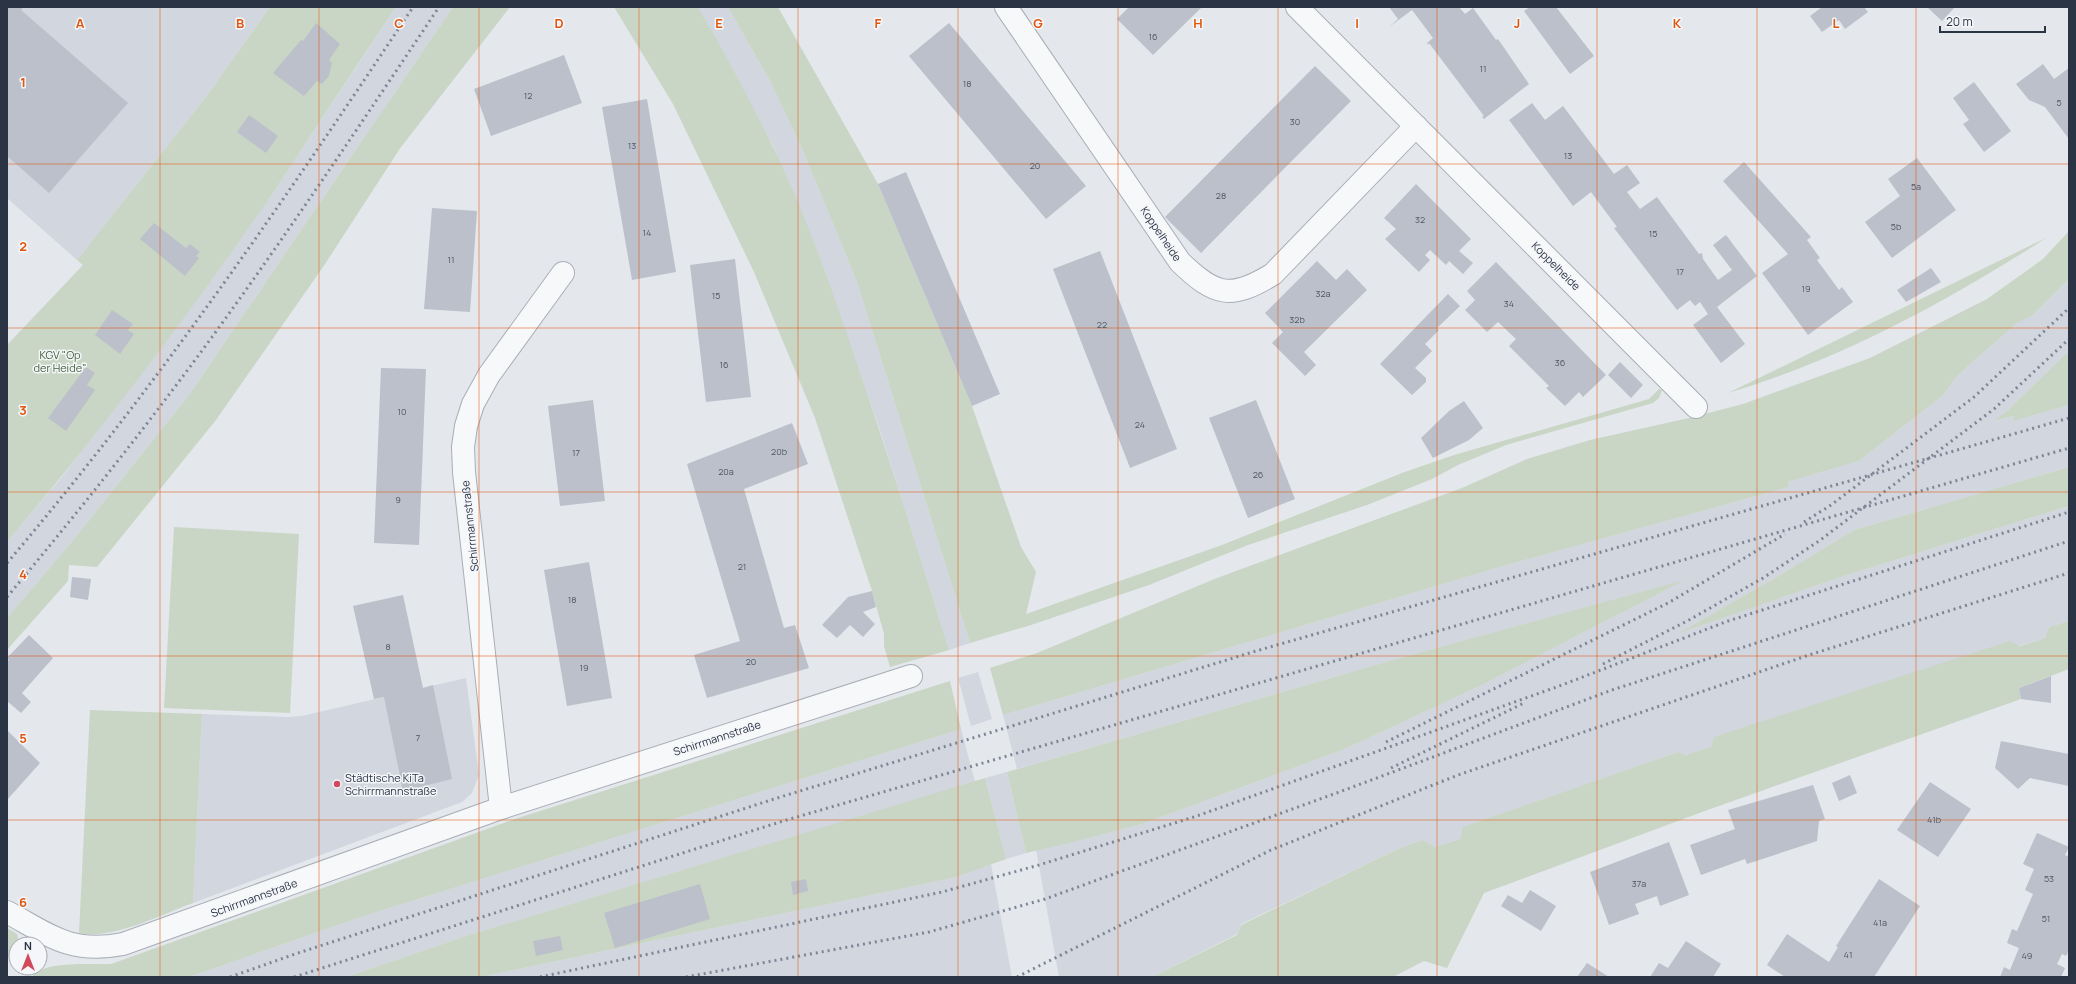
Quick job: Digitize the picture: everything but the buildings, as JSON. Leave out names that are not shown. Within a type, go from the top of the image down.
[{"type":"street","name":"Koppelheide","points":[[1006,7],[1180,262],[1195,277],[1215,289],[1233,292],[1254,286],[1273,274],[1416,126]]},
{"type":"street","name":"Koppelheide","points":[[1297,7],[1696,407]]},
{"type":"street","name":"Schirrmannstraße","points":[[501,808],[464,472],[463,447],[466,426],[476,398],[489,375],[563,273]]},
{"type":"street","name":"Schirrmannstraße","points":[[7,912],[69,944],[88,947],[106,947],[123,944],[501,808],[911,676]]},
{"type":"shaded area","points":[[7,7],[270,7],[206,97],[77,260],[7,198]]},
{"type":"shaded area","points":[[396,7],[453,7],[189,395],[71,543],[7,618],[7,542],[61,478],[224,262],[273,193]]},
{"type":"shaded area","points":[[698,7],[728,7],[770,81],[804,153],[857,282],[970,643],[949,650],[880,430],[813,240],[773,146]]},
{"type":"shaded area","points":[[2069,279],[2069,351],[1995,421],[2014,416],[2013,421],[2069,405],[2069,467],[1854,530],[1681,632],[1850,574],[2069,506],[2069,621],[2049,627],[2045,638],[1715,737],[1711,747],[1685,755],[1678,752],[1464,827],[1460,839],[1435,847],[1423,840],[1400,848],[1241,924],[1237,934],[1152,977],[1059,977],[1036,849],[1078,841],[1142,824],[1345,749],[1482,685],[1683,581],[1389,661],[1017,769],[1003,715],[1500,567],[1789,487],[1788,482],[1859,461],[1942,396],[1958,375],[2017,323],[2032,316]]},
{"type":"shaded area","points":[[978,672],[992,719],[971,726],[958,678]]},
{"type":"shaded area","name":"Städtische KiTa Schirrmannstraße","points":[[466,678],[479,775],[472,793],[462,802],[193,903],[202,714],[288,717],[302,716]]},
{"type":"shaded area","points":[[961,729],[975,782],[466,936],[346,977],[189,977],[361,917]]},
{"type":"shaded area","points":[[1007,772],[1026,853],[1006,859],[985,778]]},
{"type":"shaded area","points":[[991,864],[1012,977],[481,977],[957,877]]},
{"type":"green space","name":"KGV \"Op der Heide\"","points":[[270,7],[396,7],[273,193],[210,283],[77,458],[7,542],[7,345],[83,265],[77,260],[206,97]]},
{"type":"green space","points":[[453,7],[510,7],[401,147],[323,267],[216,420],[97,567],[69,565],[68,581],[7,650],[7,618],[71,543],[189,395]]},
{"type":"green space","points":[[614,7],[698,7],[727,58],[763,127],[784,170],[806,222],[845,328],[903,502],[949,650],[890,667],[884,646],[884,634],[872,591],[815,418],[754,272],[673,104]]},
{"type":"green space","points":[[728,7],[778,7],[878,184],[972,406],[1021,547],[1036,572],[1026,614],[1222,545],[1402,473],[1454,455],[1649,399],[1659,389],[1662,390],[1659,398],[1653,403],[1506,445],[1458,465],[1432,479],[1367,505],[1248,545],[1149,585],[1031,625],[970,643],[857,282],[804,153],[770,81]]},
{"type":"green space","points":[[2069,231],[2069,279],[2032,316],[2017,323],[1958,375],[1942,396],[1859,461],[1788,482],[1789,487],[1500,567],[1003,715],[990,668],[1037,653],[1217,578],[1462,488],[1527,459],[1590,440],[1689,418],[1743,404],[1870,358],[1987,299],[2043,259]]},
{"type":"green space","points":[[2046,238],[1970,284],[1892,327],[1812,363],[1728,393]]},
{"type":"green space","points":[[2069,351],[2069,405],[2013,421],[2014,416],[1994,421],[2007,411]]},
{"type":"green space","points":[[2069,467],[2069,506],[1850,574],[1679,633],[1780,575],[1854,530]]},
{"type":"green space","points":[[174,527],[299,534],[290,713],[164,708]]},
{"type":"green space","points":[[1685,580],[1482,685],[1345,749],[1142,824],[1026,853],[1007,772],[1389,661]]},
{"type":"green space","points":[[2069,621],[2069,669],[2019,688],[2021,699],[1702,812],[1484,893],[1447,968],[1424,961],[1393,977],[1152,977],[1237,935],[1241,925],[1400,848],[1423,840],[1435,847],[1460,839],[1463,827],[1678,752],[1685,755],[1711,747],[1714,737],[2010,641],[2020,646],[2045,638],[2049,627]]},
{"type":"green space","points":[[950,681],[961,729],[361,917],[189,977],[32,977],[48,976],[48,968],[69,964],[111,964],[518,818]]},
{"type":"green space","points":[[90,710],[202,714],[193,903],[121,930],[92,934],[79,933]]},
{"type":"green space","points":[[985,778],[1006,859],[957,877],[481,977],[346,977],[466,936]]},
{"type":"green space","points":[[7,928],[18,936],[8,936],[7,957]]},
{"type":"railway","points":[[7,563],[62,497],[167,361],[268,221],[413,7]]},
{"type":"railway","points":[[7,597],[131,444],[220,327],[321,182],[439,7]]},
{"type":"railway","points":[[1804,522],[1831,505],[1974,397],[2069,308]]},
{"type":"railway","points":[[1603,664],[1689,620],[1763,578],[1819,541],[1994,409],[2069,339]]},
{"type":"railway","points":[[230,977],[295,954],[774,799],[1256,651],[2069,418]]},
{"type":"railway","points":[[294,977],[783,821],[2069,448]]},
{"type":"railway","points":[[540,977],[942,892],[1039,865],[1197,816],[1562,685],[1728,621],[2069,512]]},
{"type":"railway","points":[[1386,742],[1668,603],[1785,534]]},
{"type":"railway","points":[[686,977],[929,932],[1045,899],[1342,791],[1612,690],[2069,541]]},
{"type":"railway","points":[[1017,977],[1271,850],[1458,775],[1809,655],[2069,573]]},
{"type":"railway","points":[[1391,768],[1524,703]]},
{"type":"place","name":"Städtische KiTa Schirrmannstraße","points":[[337,784]]}]
